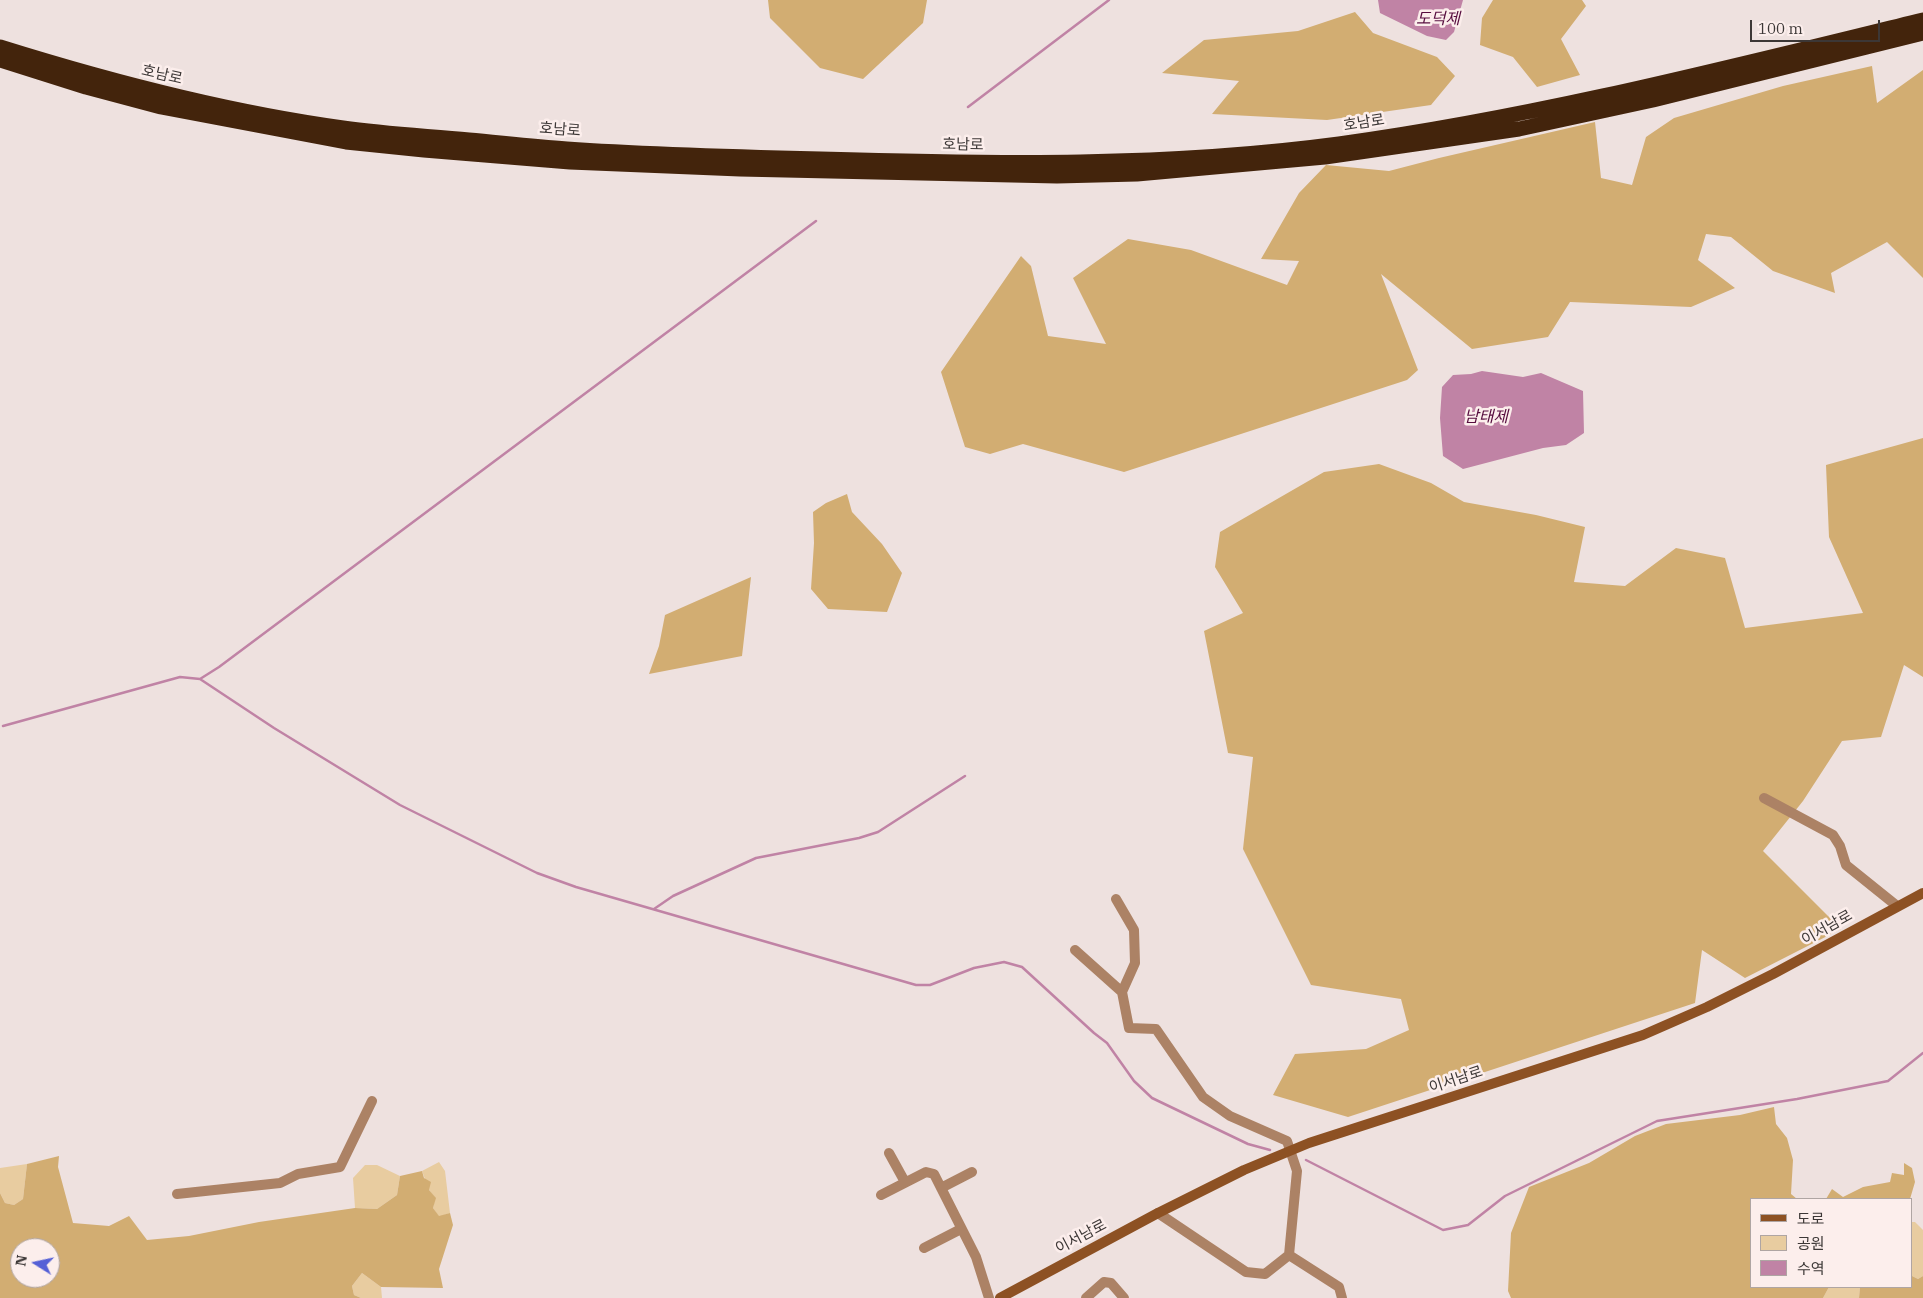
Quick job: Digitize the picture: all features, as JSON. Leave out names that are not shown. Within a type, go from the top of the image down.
[{"type":"highway","name":"호남로","points":[[0,47],[77,71],[148,90],[259,114],[342,128],[576,150],[747,157],[1057,164],[1226,156],[1335,145],[1439,129],[1527,113],[1923,20]]},
{"type":"highway","name":"호남로","points":[[0,60],[86,87],[161,107],[346,142],[570,162],[905,174],[1057,176],[1137,174],[1325,158],[1518,129],[1654,100],[1923,33]]},
{"type":"highway","points":[[1654,100],[1664,103],[1787,76]]},
{"type":"main road","name":"이서남로","points":[[1000,1298],[1158,1213],[1244,1170],[1315,1141],[1643,1035],[1707,1007],[1773,974],[1923,893]]},
{"type":"street","points":[[1764,798],[1833,835],[1840,846],[1846,865],[1897,906]]},
{"type":"street","points":[[1116,899],[1134,930],[1135,963],[1122,992],[1129,1028],[1156,1029],[1203,1096],[1230,1116],[1287,1141],[1297,1171],[1289,1254],[1265,1274],[1246,1272],[1158,1213]]},
{"type":"street","points":[[1074,950],[1122,992]]},
{"type":"street","points":[[177,1194],[280,1183],[298,1174],[340,1167],[372,1101]]},
{"type":"street","points":[[889,1154],[905,1182]]},
{"type":"street","points":[[881,1195],[926,1172],[934,1174],[976,1257],[988,1298]]},
{"type":"street","points":[[941,1188],[972,1172]]},
{"type":"street","points":[[924,1248],[962,1230]]},
{"type":"street","points":[[1289,1254],[1338,1287],[1342,1298]]},
{"type":"street","points":[[1086,1298],[1104,1282],[1111,1283],[1124,1298]]},
{"type":"green space","points":[[439,1162],[445,1171],[450,1213],[439,1217],[433,1208],[435,1198],[429,1190],[422,1171]]},
{"type":"green space","points":[[27,1164],[23,1199],[14,1205],[5,1203],[0,1193],[0,1168]]},
{"type":"green space","points":[[365,1165],[377,1165],[400,1176],[397,1195],[377,1209],[355,1208],[353,1178]]},
{"type":"green space","points":[[1913,1222],[1923,1230],[1923,1276],[1918,1279],[1913,1276]]},
{"type":"green space","points":[[362,1273],[381,1287],[382,1298],[361,1298],[354,1295],[352,1286]]},
{"type":"green space","points":[[1828,1288],[1860,1288],[1859,1298],[1823,1298]]},
{"type":"shaded area","points":[[768,0],[927,0],[923,23],[863,79],[820,68],[770,18]]},
{"type":"shaded area","points":[[1493,0],[1582,0],[1586,6],[1561,39],[1580,75],[1537,87],[1513,57],[1480,45],[1482,18]]},
{"type":"shaded area","points":[[1355,12],[1373,33],[1437,57],[1455,76],[1431,105],[1327,120],[1212,114],[1239,81],[1162,73],[1204,40],[1298,31]]},
{"type":"shaded area","points":[[1872,66],[1877,103],[1923,70],[1923,278],[1887,242],[1831,273],[1835,293],[1773,271],[1731,237],[1706,234],[1698,260],[1735,288],[1691,307],[1570,302],[1548,337],[1472,349],[1381,274],[1418,370],[1407,380],[1124,472],[1023,444],[990,454],[965,447],[941,372],[1021,256],[1031,266],[1048,336],[1106,344],[1073,278],[1128,239],[1191,250],[1287,285],[1299,261],[1261,259],[1299,193],[1326,165],[1389,171],[1595,122],[1601,178],[1632,185],[1646,137],[1674,118],[1783,86]]},
{"type":"shaded area","points":[[1923,438],[1923,677],[1904,665],[1881,737],[1842,741],[1803,801],[1763,851],[1841,929],[1745,978],[1702,950],[1695,1003],[1348,1117],[1273,1095],[1295,1054],[1366,1049],[1409,1030],[1401,999],[1311,985],[1243,849],[1253,757],[1228,753],[1204,631],[1243,613],[1215,567],[1220,532],[1324,472],[1379,464],[1431,483],[1464,502],[1536,515],[1585,527],[1574,582],[1625,586],[1676,548],[1725,558],[1745,628],[1863,613],[1829,537],[1826,465]]},
{"type":"shaded area","points":[[847,494],[852,512],[882,544],[902,573],[887,612],[828,609],[811,589],[814,543],[813,512],[826,503]]},
{"type":"shaded area","points":[[751,577],[742,656],[649,674],[659,646],[665,615]]},
{"type":"shaded area","points":[[1774,1107],[1776,1124],[1787,1138],[1793,1160],[1791,1194],[1796,1198],[1750,1198],[1750,1288],[1828,1288],[1823,1298],[1511,1298],[1508,1291],[1511,1233],[1529,1187],[1589,1163],[1635,1136],[1666,1124],[1740,1115]]},
{"type":"shaded area","points":[[59,1156],[58,1167],[73,1223],[109,1226],[129,1216],[147,1240],[189,1236],[259,1222],[355,1208],[377,1209],[397,1195],[400,1176],[422,1171],[424,1178],[431,1182],[429,1190],[436,1198],[433,1208],[439,1216],[450,1213],[453,1225],[439,1269],[443,1288],[381,1287],[362,1273],[352,1286],[354,1295],[361,1298],[0,1298],[0,1193],[5,1203],[14,1205],[23,1199],[27,1164]]},
{"type":"shaded area","points":[[1904,1163],[1912,1168],[1915,1182],[1910,1198],[1827,1198],[1832,1189],[1843,1197],[1863,1187],[1890,1182],[1892,1173],[1904,1175]]},
{"type":"shaded area","points":[[1913,1276],[1918,1279],[1923,1276],[1923,1298],[1859,1298],[1860,1288],[1913,1288]]},
{"type":"water","name":"도덕제","points":[[1378,0],[1463,0],[1454,32],[1446,40],[1427,36],[1380,13]]},
{"type":"water","name":"남태제","points":[[1482,371],[1523,377],[1541,373],[1583,391],[1584,433],[1566,445],[1543,448],[1463,469],[1443,456],[1440,418],[1442,387],[1453,375]]},
{"type":"waterway","points":[[968,107],[1109,0]]},
{"type":"waterway","points":[[200,679],[219,667],[816,221]]},
{"type":"waterway","points":[[3,726],[180,677],[200,679],[274,728],[400,805],[537,873],[576,887],[916,985],[930,985],[974,968],[1004,962],[1022,967],[1107,1043],[1134,1081],[1152,1098],[1248,1144],[1270,1150]]},
{"type":"waterway","points":[[654,909],[673,896],[756,858],[859,838],[878,832],[965,776]]},
{"type":"waterway","points":[[1306,1160],[1443,1230],[1468,1225],[1505,1196],[1657,1121],[1797,1099],[1888,1081],[1923,1053]]}]
